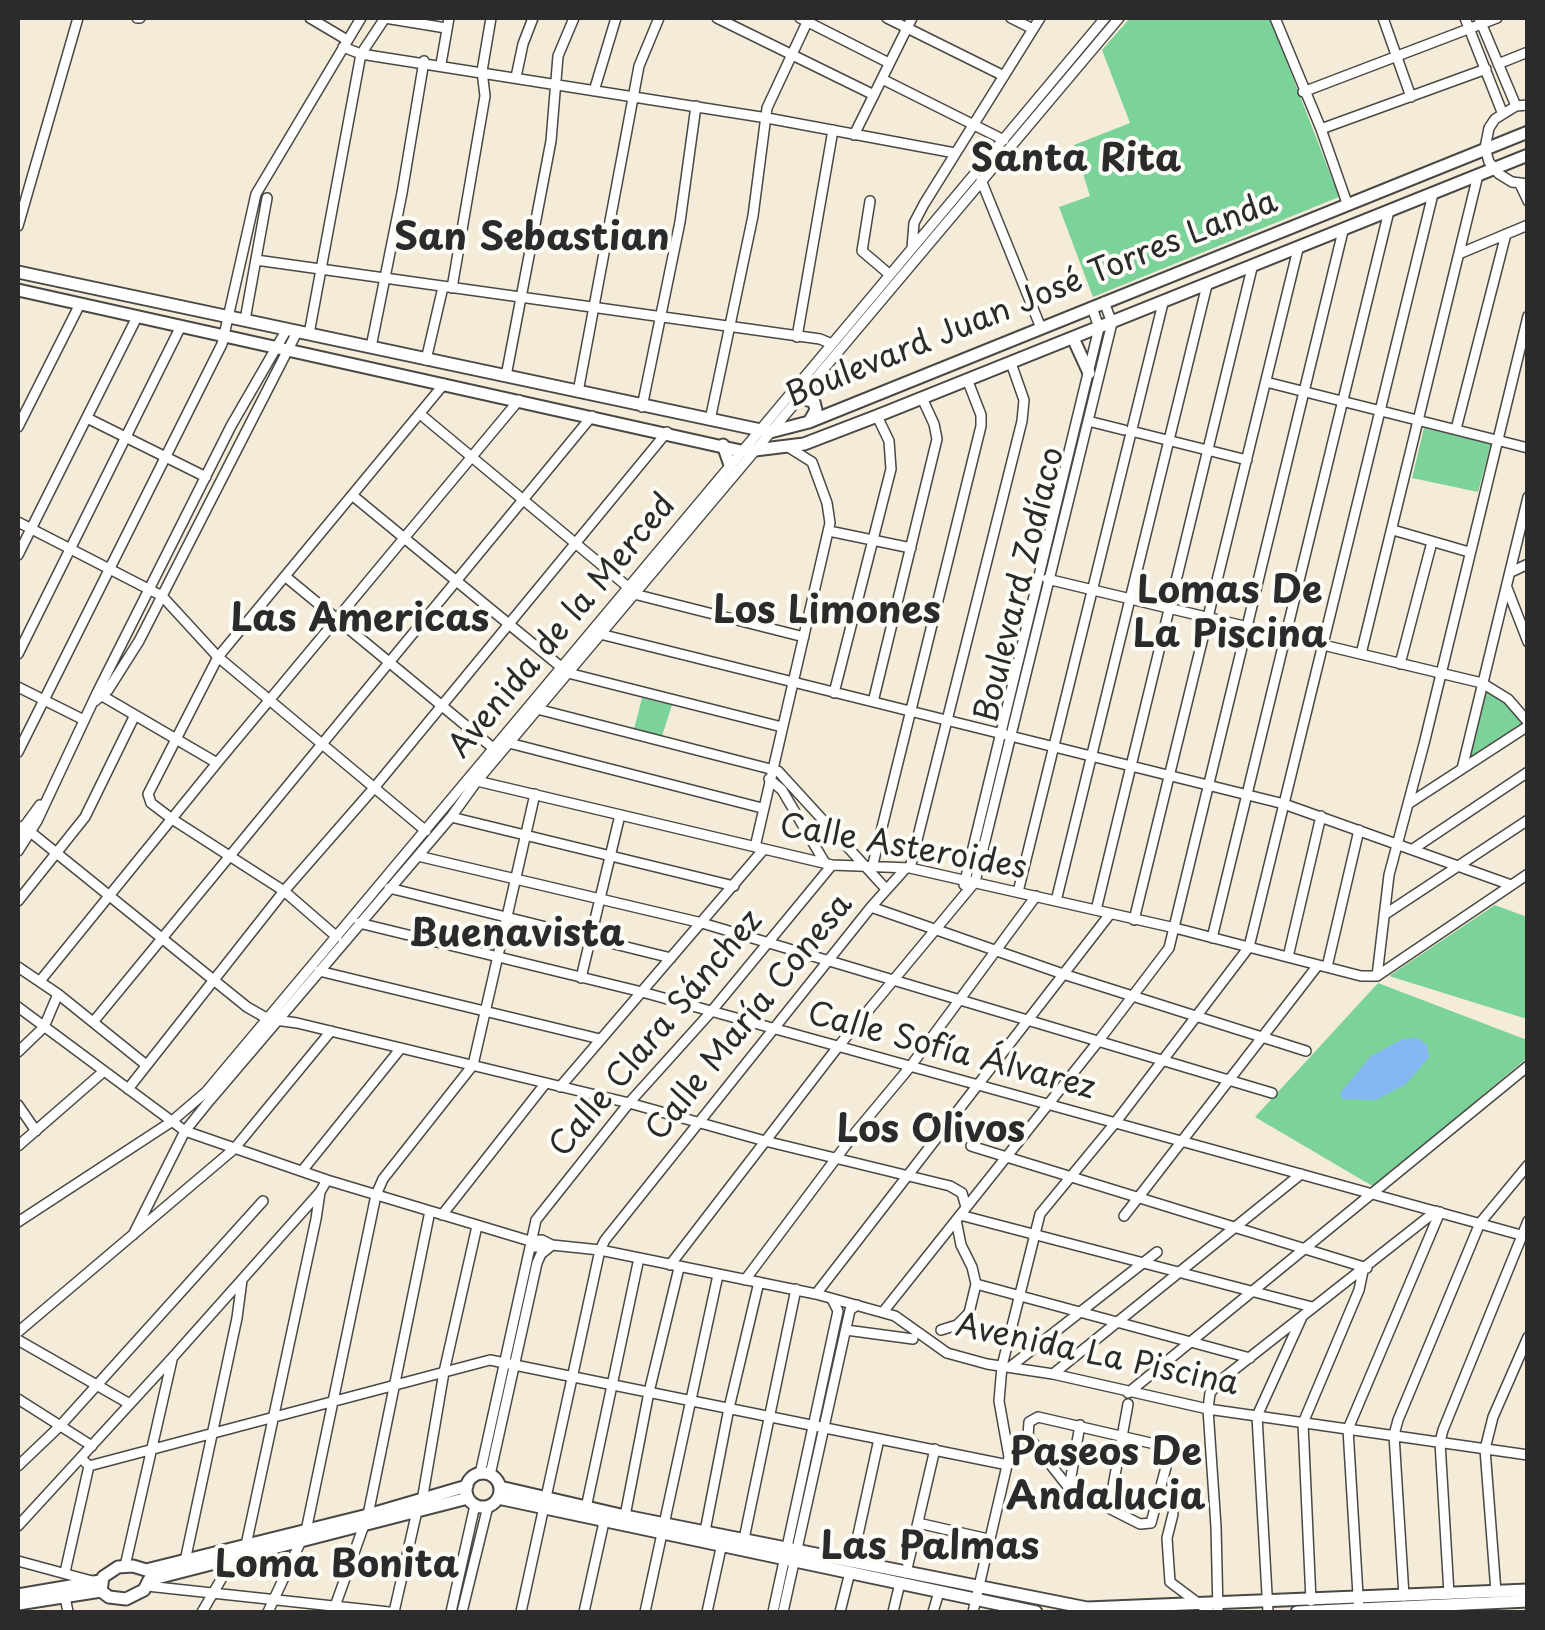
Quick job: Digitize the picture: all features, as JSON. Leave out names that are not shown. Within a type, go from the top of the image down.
[{"type":"main road","name":"Boulevard Juan José Torres Landa","points":[[18,272],[765,431],[810,422],[1528,132]]},
{"type":"main road","name":"Boulevard Juan José Torres Landa","points":[[18,290],[742,451],[756,450],[826,436],[1528,155]]},
{"type":"main road","points":[[150,322],[162,318],[225,335]]},
{"type":"main road","points":[[1073,338],[1089,373]]},
{"type":"main road","points":[[592,416],[597,396]]},
{"type":"main road","points":[[799,397],[814,402],[816,410],[810,422]]},
{"type":"main road","points":[[610,420],[611,408],[617,400]]},
{"type":"main road","points":[[723,445],[730,464]]},
{"type":"main road","points":[[485,1474],[482,1497],[472,1478],[485,1474]]},
{"type":"main road","points":[[19,1604],[65,1597],[99,1584],[112,1569],[125,1566],[148,1579],[419,1506],[482,1497],[586,1508],[625,1516],[721,1548],[790,1554]]},
{"type":"main road","points":[[544,1504],[604,1522],[705,1531],[744,1539],[976,1600],[1080,1608],[1359,1607],[1528,1601]]},
{"type":"main road","points":[[99,1584],[109,1597],[122,1599],[134,1596],[148,1579],[185,1561],[246,1545],[303,1537]]},
{"type":"main road","points":[[903,1578],[938,1592],[1036,1612]]},
{"type":"main road","points":[[19,1604],[99,1584]]},
{"type":"main road","points":[[1495,1602],[1528,1590]]},
{"type":"main road","points":[[1297,1612],[1311,1606]]},
{"type":"street","points":[[18,226],[78,18]]},
{"type":"street","points":[[311,18],[351,48],[955,152]]},
{"type":"street","points":[[18,851],[24,831],[45,800],[262,370],[298,332],[320,269],[351,48],[362,18]]},
{"type":"street","points":[[18,752],[225,335],[256,194],[351,48],[385,18],[448,22],[442,64]]},
{"type":"street","points":[[426,360],[447,287],[485,96],[482,71],[492,18]]},
{"type":"street","points":[[516,77],[532,18]]},
{"type":"street","points":[[506,376],[551,141],[558,56],[574,18]]},
{"type":"street","points":[[594,90],[616,18]]},
{"type":"street","points":[[578,392],[642,53],[659,18]]},
{"type":"street","points":[[717,18],[874,94]]},
{"type":"street","points":[[887,18],[909,22],[1004,76]]},
{"type":"street","points":[[1011,18],[1033,28]]},
{"type":"street","points":[[912,248],[914,223],[1040,18]]},
{"type":"street","name":"Avenida de la Merced","points":[[133,1235],[185,1131],[337,937],[493,748],[631,590],[730,464],[799,397],[835,345],[981,180],[1006,142],[1105,18]]},
{"type":"street","name":"Avenida de la Merced","points":[[18,1222],[171,1122],[206,1092],[319,971],[451,817],[564,670],[600,634],[631,590],[756,450],[765,431],[890,274],[1118,18]]},
{"type":"street","points":[[1275,18],[1347,203]]},
{"type":"street","points":[[1383,18],[1410,97]]},
{"type":"street","points":[[1466,18],[1502,112]]},
{"type":"street","points":[[1303,92],[1496,18]]},
{"type":"street","points":[[710,420],[753,216],[770,95],[806,19],[889,63]]},
{"type":"street","points":[[1480,21],[1516,106]]},
{"type":"street","points":[[854,135],[909,22]]},
{"type":"street","points":[[1498,64],[1528,52]]},
{"type":"street","points":[[371,348],[424,62]]},
{"type":"street","points":[[1321,128],[1486,69]]},
{"type":"street","points":[[882,79],[1006,142]]},
{"type":"street","points":[[1528,105],[1502,112],[1489,128],[1486,148],[1494,169],[1505,179],[1524,184],[1528,201]]},
{"type":"street","points":[[642,406],[680,222],[696,106]]},
{"type":"street","points":[[797,337],[833,130]]},
{"type":"street","points":[[1361,654],[1478,175]]},
{"type":"street","points":[[981,180],[1041,328]]},
{"type":"street","points":[[976,1600],[1008,1457],[998,1401],[1044,1208],[1115,1123],[1249,947],[1433,194]]},
{"type":"street","points":[[245,320],[266,198]]},
{"type":"street","points":[[870,201],[862,250],[890,274]]},
{"type":"street","points":[[1212,938],[1389,211]]},
{"type":"street","points":[[1461,253],[1528,226]]},
{"type":"street","points":[[883,1312],[1165,954],[1343,231]]},
{"type":"street","points":[[1456,429],[1506,234]]},
{"type":"street","points":[[1134,920],[1298,249]]},
{"type":"street","points":[[256,260],[835,345]]},
{"type":"street","points":[[1096,910],[1252,268]]},
{"type":"street","points":[[1056,901],[1207,285]]},
{"type":"street","points":[[1018,892],[1127,430],[1163,302]]},
{"type":"street","points":[[1098,305],[1105,325]]},
{"type":"street","points":[[18,427],[79,306]]},
{"type":"street","points":[[1377,976],[1388,875],[1528,316]]},
{"type":"street","points":[[18,554],[136,319]]},
{"type":"street","name":"Boulevard Zodíaco","points":[[932,929],[969,880],[1044,578],[1089,373],[1105,325]]},
{"type":"street","name":"Boulevard Zodíaco","points":[[1044,578],[1088,421],[1105,325]]},
{"type":"street","points":[[18,654],[180,328]]},
{"type":"street","points":[[98,696],[139,641],[272,374],[281,348]]},
{"type":"street","points":[[908,868],[1022,421],[1024,400],[1011,363]]},
{"type":"street","points":[[262,370],[272,374]]},
{"type":"street","points":[[868,868],[981,426],[981,415],[967,379]]},
{"type":"street","points":[[1266,382],[1528,448]]},
{"type":"street","points":[[337,937],[284,891],[172,819],[148,800],[148,791],[218,657],[444,384]]},
{"type":"street","points":[[872,702],[936,439],[922,398]]},
{"type":"street","points":[[40,982],[519,400]]},
{"type":"street","points":[[420,414],[631,590],[804,637]]},
{"type":"street","points":[[94,1021],[592,416]]},
{"type":"street","points":[[834,692],[892,458],[878,416]]},
{"type":"street","points":[[87,418],[206,478]]},
{"type":"street","points":[[1088,421],[1247,460]]},
{"type":"street","points":[[128,1089],[284,891],[374,788],[667,432]]},
{"type":"street","points":[[812,462],[816,448],[826,436]]},
{"type":"street","points":[[560,1087],[734,886],[759,848],[762,808],[829,531],[828,503],[812,462],[788,446]]},
{"type":"street","points":[[352,494],[564,670],[782,727]]},
{"type":"street","points":[[1462,768],[1528,497]]},
{"type":"street","points":[[18,522],[162,596],[218,657],[426,831]]},
{"type":"street","points":[[1393,530],[1470,552]]},
{"type":"street","points":[[829,531],[911,548]]},
{"type":"street","points":[[1400,664],[1432,542]]},
{"type":"street","points":[[1511,572],[1528,564]]},
{"type":"street","points":[[286,577],[493,748]]},
{"type":"street","points":[[1044,578],[1440,672],[1482,683],[1508,699],[1528,724],[1408,804]]},
{"type":"street","points":[[1506,588],[1528,642]]},
{"type":"street","points":[[127,634],[139,641]]},
{"type":"street","points":[[600,634],[1284,804],[1511,885]]},
{"type":"street","points":[[18,688],[84,720]]},
{"type":"street","points":[[98,696],[217,763]]},
{"type":"street","points":[[537,709],[784,775],[886,889]]},
{"type":"street","points":[[18,901],[92,804],[134,717]]},
{"type":"street","points":[[509,743],[762,808]]},
{"type":"street","points":[[1413,849],[1528,772]]},
{"type":"street","points":[[770,774],[829,864]]},
{"type":"street","name":"Calle Asteroides","points":[[477,780],[829,864],[908,868],[969,880],[1369,978],[1377,976]]},
{"type":"street","points":[[268,1612],[303,1537],[376,1195],[383,1179],[473,1065],[534,794]]},
{"type":"street","points":[[581,978],[620,815]]},
{"type":"street","points":[[1288,957],[1321,816]]},
{"type":"street","points":[[451,817],[734,886]]},
{"type":"street","points":[[1384,915],[1528,820]]},
{"type":"street","points":[[1124,1216],[1262,1036],[1323,966],[1359,830]]},
{"type":"street","points":[[24,831],[163,936],[247,1007],[273,1019],[700,1121],[955,1188],[962,1193],[961,1245],[976,1284],[970,1313],[957,1325],[941,1330]]},
{"type":"street","points":[[418,856],[702,923],[1272,1093]]},
{"type":"street","name":"Calle Clara Sánchez","points":[[510,1362],[530,1241],[540,1214],[629,1104],[710,1013],[829,864]]},
{"type":"street","name":"Calle María Conesa","points":[[600,1250],[608,1234],[871,907],[908,868]]},
{"type":"street","points":[[1377,976],[1528,874]]},
{"type":"street","points":[[389,888],[670,958]]},
{"type":"street","points":[[745,1280],[1036,896]]},
{"type":"street","points":[[871,907],[1306,1052]]},
{"type":"street","points":[[816,1294],[1110,914]]},
{"type":"street","name":"Calle Sofía Álvarez","points":[[359,923],[642,992],[1525,1236]]},
{"type":"street","points":[[625,1516],[674,1266],[765,1141],[932,929]]},
{"type":"street","points":[[18,968],[94,1021],[145,1064]]},
{"type":"street","points":[[319,971],[600,1039]]},
{"type":"street","points":[[18,1052],[44,1027],[58,994]]},
{"type":"street","name":"Avenida La Piscina","points":[[18,1008],[185,1131],[327,1180],[530,1241],[539,1248],[552,1245],[600,1250],[816,1294],[835,1304],[883,1312],[904,1320],[947,1352],[1053,1374],[1128,1398],[1527,1453]]},
{"type":"street","points":[[18,1332],[234,1150],[331,1031]]},
{"type":"street","points":[[302,1172],[402,1048]]},
{"type":"street","points":[[1109,1508],[1128,1398],[1190,1340],[1528,1066]]},
{"type":"street","points":[[18,1146],[103,1072]]},
{"type":"street","points":[[442,1215],[545,1084]]},
{"type":"street","points":[[18,1106],[36,1131]]},
{"type":"street","points":[[971,1146],[1365,1270]]},
{"type":"street","points":[[1404,1605],[1394,1435],[1480,1223],[1528,1165]]},
{"type":"street","points":[[1053,1374],[1301,1174]]},
{"type":"street","points":[[65,1572],[85,1462],[92,1446],[327,1180]]},
{"type":"street","points":[[246,1545],[320,1192]]},
{"type":"street","points":[[18,1466],[60,1426],[263,1201]]},
{"type":"street","points":[[1173,1514],[1167,1529],[1168,1576],[1174,1587],[1212,1608],[1216,1527],[1208,1409],[1216,1385],[1438,1211]]},
{"type":"street","points":[[1359,1607],[1348,1429],[1438,1211]]},
{"type":"street","points":[[334,1609],[366,1520],[430,1212]]},
{"type":"street","points":[[961,1214],[1144,1262],[1308,1311]]},
{"type":"street","points":[[1448,1604],[1440,1442],[1528,1222]]},
{"type":"street","points":[[148,1579],[215,1593],[334,1609],[392,1612],[419,1506],[477,1226]]},
{"type":"street","points":[[485,1474],[537,1263],[540,1254],[552,1245]]},
{"type":"street","points":[[521,1612],[600,1250]]},
{"type":"street","points":[[1006,1367],[1083,1313],[1157,1252]]},
{"type":"street","points":[[586,1508],[639,1258]]},
{"type":"street","points":[[1311,1606],[1303,1422],[1365,1270]]},
{"type":"street","points":[[645,1612],[718,1275]]},
{"type":"street","points":[[185,1561],[243,1277]]},
{"type":"street","points":[[705,1531],[759,1282]]},
{"type":"street","points":[[976,1284],[1250,1358]]},
{"type":"street","points":[[744,1539],[796,1289]]},
{"type":"street","points":[[819,1426],[835,1304]]},
{"type":"street","points":[[773,1612],[819,1426],[854,1308]]},
{"type":"street","points":[[1267,1607],[1257,1416],[1308,1311]]},
{"type":"street","points":[[846,1330],[913,1338]]},
{"type":"street","points":[[1495,1602],[1485,1449],[1493,1417],[1528,1337]]},
{"type":"street","points":[[18,1340],[128,1403]]},
{"type":"street","points":[[125,1566],[173,1357]]},
{"type":"street","points":[[18,1526],[85,1462],[212,1434],[486,1360],[935,1449],[1008,1457],[1031,1440]]},
{"type":"street","points":[[18,1400],[92,1446]]},
{"type":"street","points":[[1036,1418],[1122,1435],[1165,1445],[1170,1450],[1150,1523],[1140,1524],[1069,1488],[1031,1440],[1029,1422],[1036,1418]]},
{"type":"street","points":[[1069,1488],[1080,1426]]},
{"type":"street","points":[[840,1612],[879,1439]]},
{"type":"street","points":[[893,1612],[935,1449]]},
{"type":"street","points":[[451,1612],[482,1497]]},
{"type":"street","points":[[462,1612],[482,1497]]},
{"type":"street","points":[[584,1612],[604,1522]]},
{"type":"street","points":[[918,1523],[988,1539]]},
{"type":"street","points":[[707,1612],[721,1548]]},
{"type":"street","points":[[782,1612],[790,1554]]},
{"type":"street","points":[[202,1612],[233,1559]]},
{"type":"street","points":[[18,1561],[99,1584]]},
{"type":"street","points":[[933,1612],[938,1592]]},
{"type":"street","points":[[65,1597],[68,1612]]},
{"type":"street","points":[[119,1612],[122,1599]]},
{"type":"green space","points":[[1130,18],[1270,18],[1339,197],[1093,297],[1059,207],[1090,196],[1074,145],[1130,123],[1102,50]]},
{"type":"green space","points":[[1424,428],[1491,444],[1478,492],[1412,478]]},
{"type":"green space","points":[[1483,687],[1504,697],[1525,723],[1466,763]]},
{"type":"green space","points":[[642,698],[672,705],[662,736],[634,729]]},
{"type":"green space","points":[[1495,905],[1527,917],[1527,1019],[1389,976]]},
{"type":"green space","points":[[1378,983],[1527,1040],[1527,1058],[1374,1187],[1255,1117]]},
{"type":"water","points":[[1417,1038],[1427,1045],[1429,1057],[1406,1084],[1376,1100],[1342,1099],[1340,1093],[1371,1056],[1403,1039]]},
{"type":"district","name":"Santa Rita","points":[[1076,161]]},
{"type":"district","name":"San Sebastian","points":[[532,240]]},
{"type":"district","name":"Los Limones","points":[[827,613]]},
{"type":"district","name":"Lomas De La Piscina","points":[[1230,614]]},
{"type":"district","name":"Las Americas","points":[[360,621]]},
{"type":"district","name":"Buenavista","points":[[517,936]]},
{"type":"district","name":"Los Olivos","points":[[931,1132]]},
{"type":"district","name":"Paseos De Andalucia","points":[[1106,1477]]},
{"type":"district","name":"Las Palmas","points":[[930,1549]]},
{"type":"district","name":"Loma Bonita","points":[[337,1567]]}]
